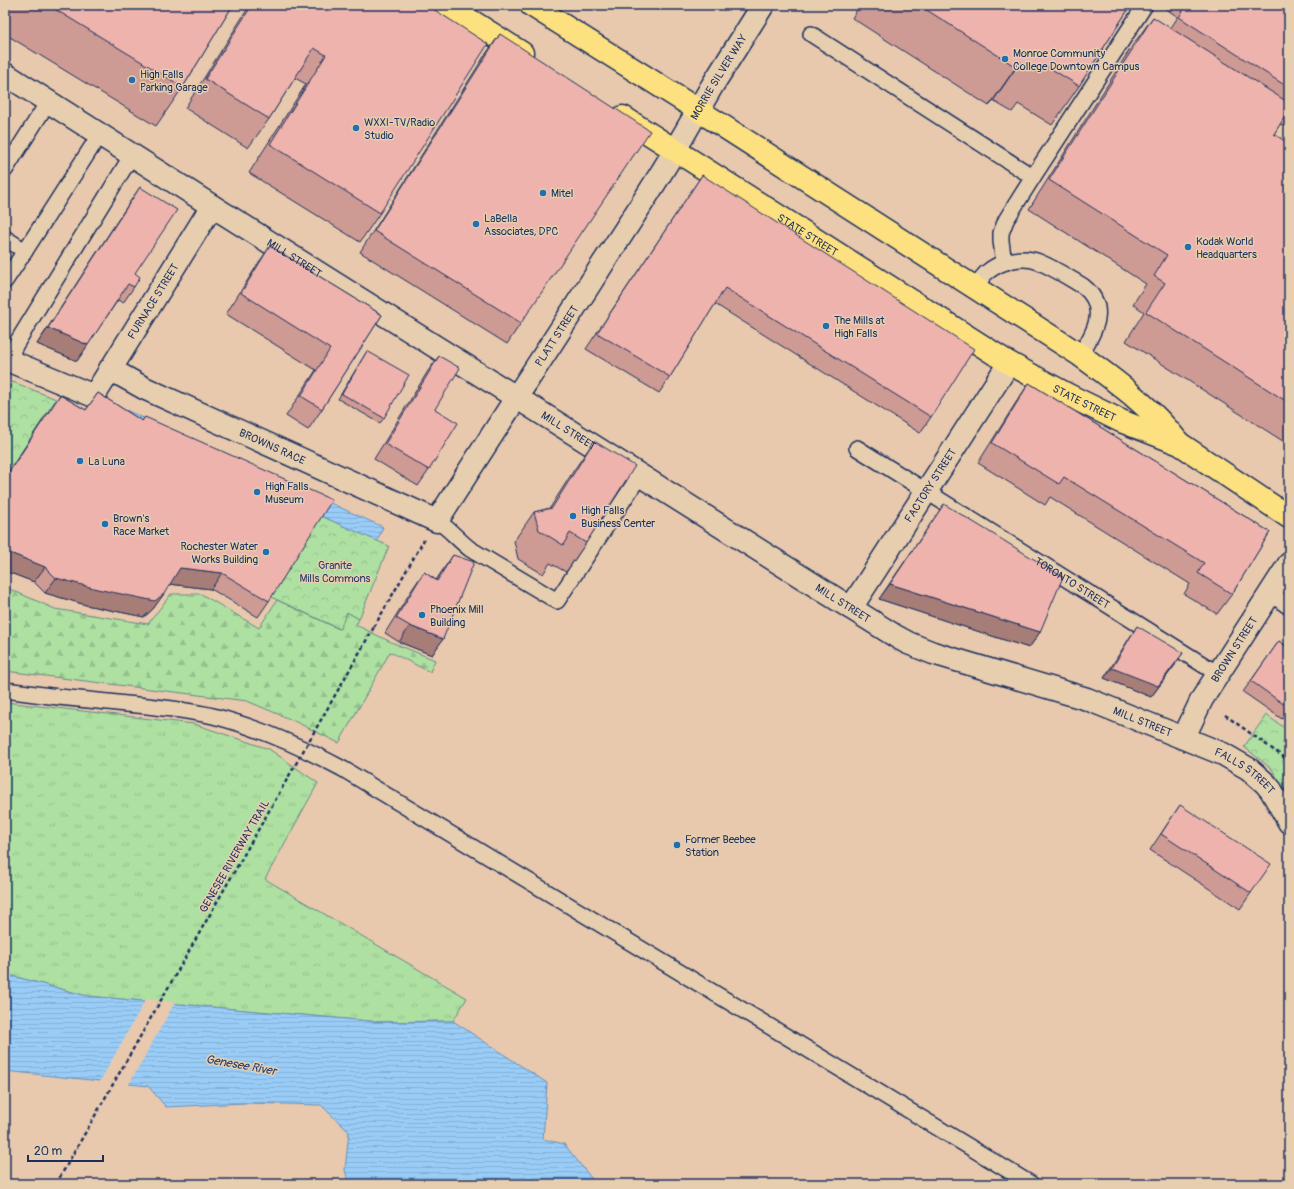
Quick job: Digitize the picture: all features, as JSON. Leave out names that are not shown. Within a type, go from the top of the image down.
[{"type":"main road","points":[[446,5],[539,64]]},
{"type":"main road","name":"STATE STREET","points":[[531,5],[698,110],[1080,355],[1111,378],[1153,413],[1180,444]]},
{"type":"main road","name":"STATE STREET","points":[[606,106],[1009,363],[1121,422],[1180,444],[1289,517]]},
{"type":"street","name":"MORRIE SILVER WAY","points":[[674,150],[763,5]]},
{"type":"street","name":"MILL STREET","points":[[5,74],[896,637],[920,648],[1082,697],[1184,737]]},
{"type":"street","name":"PLATT STREET","points":[[431,528],[655,183],[674,150]]},
{"type":"street","name":"FURNACE STREET","points":[[9,360],[94,396],[212,206]]},
{"type":"street","name":"FACTORY STREET","points":[[851,608],[1009,363]]},
{"type":"street","name":"BROWNS RACE","points":[[110,370],[431,528]]},
{"type":"street","name":"BROWN STREET","points":[[1184,737],[1202,698],[1289,564]]},
{"type":"street","name":"FALLS STREET","points":[[1184,737],[1223,754],[1258,776],[1271,790],[1289,822]]},
{"type":"lane","points":[[1006,262],[1002,249],[1001,233],[1006,220],[1145,5]]},
{"type":"lane","points":[[811,34],[1033,177]]},
{"type":"lane","points":[[5,170],[48,102]]},
{"type":"lane","points":[[5,281],[100,134]]},
{"type":"lane","points":[[9,360],[16,344],[132,155]]},
{"type":"lane","points":[[5,238],[25,251]]},
{"type":"lane","points":[[975,287],[986,273],[1006,262],[1021,259],[1038,262],[1083,286],[1094,298],[1097,306],[1096,323],[1091,339],[1080,355]]},
{"type":"lane","name":"TORONTO STREET","points":[[857,448],[1218,674]]},
{"type":"lane","points":[[431,528],[442,524],[470,548],[557,601],[640,475]]},
{"type":"lane","points":[[1270,593],[1289,607]]},
{"type":"lane","points":[[5,690],[52,697],[159,707],[214,716],[252,728],[317,755],[343,769],[1031,1184]]},
{"type":"path","name":"GENESEE RIVERWAY TRAIL","points":[[56,1184],[431,528]]},
{"type":"path","points":[[1225,715],[1289,761]]},
{"type":"green space","points":[[13,382],[56,399],[5,477],[5,390],[7,391]]},
{"type":"green space","name":"Granite Mills Commons","points":[[321,516],[389,546],[359,619],[347,612],[340,629],[271,597]]},
{"type":"green space","points":[[5,587],[55,609],[148,624],[171,594],[201,594],[259,628],[277,600],[339,629],[347,612],[359,619],[356,625],[391,642],[435,660],[430,672],[390,652],[339,743],[292,720],[247,701],[5,671]]},
{"type":"green space","points":[[5,702],[194,724],[269,749],[318,783],[265,879],[467,998],[453,1021],[380,1022],[87,996],[5,974]]},
{"type":"green space","points":[[1266,715],[1289,731],[1289,799],[1272,769],[1244,747]]},
{"type":"water","points":[[126,410],[383,527],[377,541],[115,426]]},
{"type":"water","name":"Genesee River","points":[[5,974],[87,996],[380,1022],[453,1021],[547,1083],[543,1139],[564,1144],[596,1184],[349,1184],[345,1170],[349,1132],[321,1105],[245,1103],[166,1107],[148,1086],[5,1071]]},
{"type":"pier","points":[[146,999],[175,1002],[128,1086],[99,1083]]},
{"type":"building","points":[[48,5],[233,5],[183,87]]},
{"type":"building","name":"WXXI-TV/Radio Studio","points":[[252,5],[427,5],[488,44],[380,213],[270,144],[326,55],[314,48],[269,119],[205,79]]},
{"type":"building","points":[[919,5],[1131,5],[1079,86],[1045,65],[1039,74],[1020,62],[1016,67]]},
{"type":"building","points":[[1187,5],[1289,5],[1289,88],[1179,17]]},
{"type":"building","name":"Kodak World Headquarters","points":[[1153,17],[1289,103],[1289,110],[1274,134],[1288,143],[1289,141],[1289,403],[1146,312],[1165,283],[1154,276],[1167,255],[1049,180]]},
{"type":"building","points":[[500,34],[650,131],[521,323],[374,231]]},
{"type":"building","name":"The Mills at High Falls","points":[[702,175],[974,349],[931,417],[725,288],[670,377],[597,333]]},
{"type":"building","points":[[140,187],[177,210],[135,273],[140,277],[134,287],[128,284],[88,345],[48,328]]},
{"type":"building","points":[[270,246],[382,315],[322,409],[301,396],[330,349],[241,293]]},
{"type":"building","points":[[367,351],[409,375],[384,418],[342,394]]},
{"type":"building","points":[[439,356],[460,368],[435,409],[458,423],[429,470],[385,444]]},
{"type":"building","points":[[1029,383],[1270,532],[1232,594],[1198,573],[1204,563],[1064,477],[1059,484],[992,443]]},
{"type":"building","name":"Brown's Race Market","points":[[98,393],[142,421],[145,417],[332,500],[269,601],[222,573],[180,568],[164,594],[155,601],[97,589],[56,578],[45,567],[5,551],[5,478],[60,395],[86,410]]},
{"type":"building","name":"High Falls Business Center","points":[[594,441],[635,466],[586,543],[570,533],[563,545],[539,530],[534,512],[552,508]]},
{"type":"building","points":[[944,504],[1063,577],[1040,632],[890,584]]},
{"type":"building","name":"Phoenix Mill Building","points":[[453,555],[474,562],[443,639],[410,626],[396,618],[424,572],[437,581]]},
{"type":"building","points":[[1137,626],[1183,653],[1158,686],[1112,668]]},
{"type":"building","points":[[1279,641],[1289,648],[1289,708],[1251,681]]},
{"type":"building","points":[[1180,805],[1271,864],[1251,893],[1161,834]]},
{"type":"place","name":"Monroe Community College Downtown Campus","points":[[1005,59]]},
{"type":"place","name":"High Falls Parking Garage","points":[[132,80]]},
{"type":"place","name":"WXXI-TV/Radio Studio","points":[[356,128]]},
{"type":"place","name":"Mitel","points":[[543,193]]},
{"type":"place","name":"LaBella Associates, DPC","points":[[476,224]]},
{"type":"place","name":"Kodak World Headquarters","points":[[1188,247]]},
{"type":"place","name":"The Mills at High Falls","points":[[826,326]]},
{"type":"place","name":"La Luna","points":[[80,461]]},
{"type":"place","name":"High Falls Museum","points":[[257,492]]},
{"type":"place","name":"High Falls Business Center","points":[[573,516]]},
{"type":"place","name":"Brown's Race Market","points":[[105,524]]},
{"type":"place","name":"Rochester Water Works Building","points":[[266,552]]},
{"type":"place","name":"Phoenix Mill Building","points":[[422,615]]},
{"type":"place","name":"Former Beebee Station","points":[[677,845]]}]
